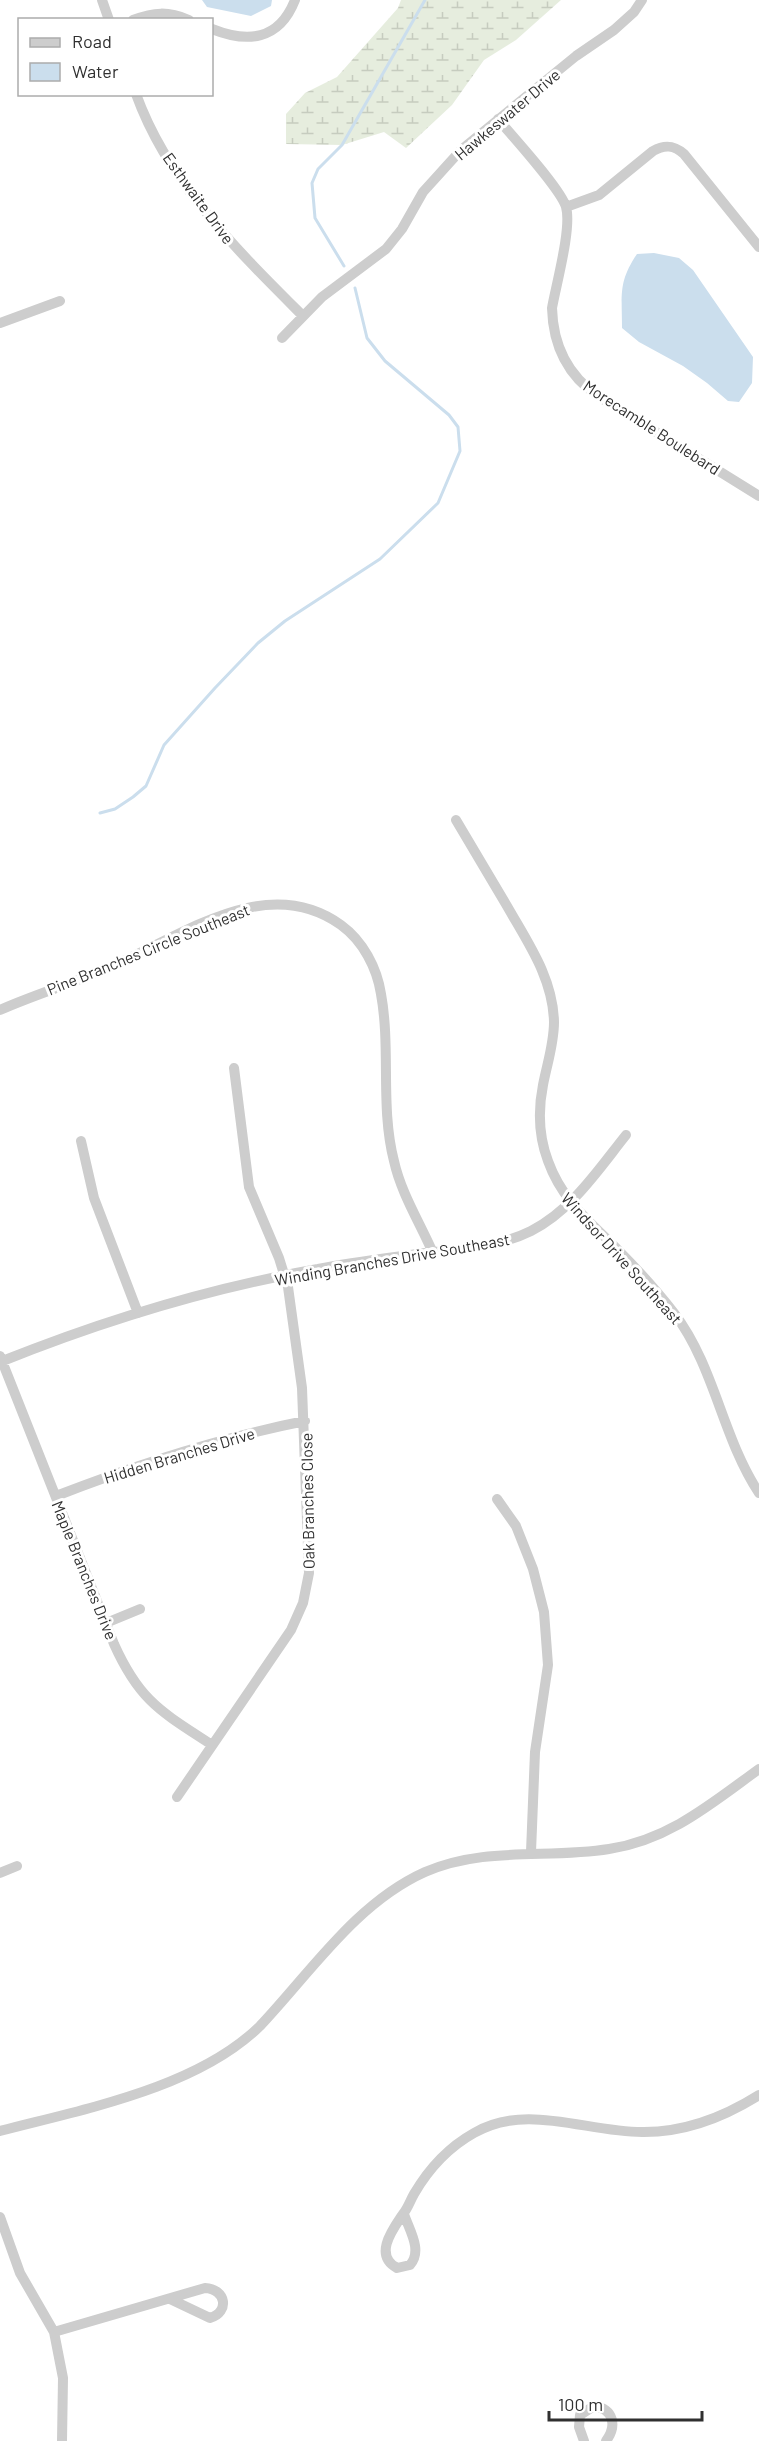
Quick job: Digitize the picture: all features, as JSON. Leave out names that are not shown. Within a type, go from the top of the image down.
[{"type":"street","points":[[102,0],[108,18]]},
{"type":"street","points":[[213,29],[236,37],[258,37],[284,20],[295,0]]},
{"type":"street","name":"Hawkeswater Drive","points":[[282,338],[331,290],[386,249],[402,229],[431,183],[461,150],[576,56],[614,30],[634,12],[642,0]]},
{"type":"street","points":[[139,18],[158,12],[167,12],[184,18]]},
{"type":"street","name":"Esthwaite Drive","points":[[137,96],[150,129],[213,222],[231,244],[303,316]]},
{"type":"street","points":[[498,119],[557,192],[566,207],[599,195],[660,147],[678,148],[759,247]]},
{"type":"street","name":"Morecamble Boulebard","points":[[566,207],[566,229],[552,308],[557,345],[569,369],[597,396],[759,496]]},
{"type":"street","points":[[0,323],[60,301]]},
{"type":"street","name":"Windsor Drive Southeast","points":[[456,820],[531,946],[547,982],[554,1020],[553,1037],[540,1100],[541,1130],[550,1166],[570,1204],[662,1298],[687,1333],[704,1364],[740,1460],[759,1493]]},
{"type":"street","name":"Pine Branches Circle Southeast","points":[[0,1010],[110,967],[190,929],[244,908],[260,904],[290,903],[320,913],[346,929],[356,939],[366,952],[378,980],[383,1011],[389,1136],[394,1163],[433,1252]]},
{"type":"street","name":"Oak Branches Close","points":[[177,1797],[291,1630],[303,1603],[309,1573],[305,1421],[292,1309],[285,1276],[249,1187],[234,1068]]},
{"type":"street","name":"Winding Branches Drive Southeast","points":[[1,1360],[138,1313],[285,1276],[348,1264],[487,1245],[521,1236],[546,1222],[570,1204],[626,1135]]},
{"type":"street","points":[[81,1141],[94,1198],[138,1313]]},
{"type":"street","name":"Maple Branches Drive","points":[[1,1360],[122,1661],[138,1689],[160,1711],[212,1745]]},
{"type":"street","name":"Hidden Branches Drive","points":[[56,1496],[125,1469],[193,1447],[305,1421]]},
{"type":"street","points":[[497,1499],[516,1526],[533,1569],[544,1612],[548,1665],[535,1752],[531,1852]]},
{"type":"street","points":[[105,1623],[140,1609]]},
{"type":"street","points":[[0,2131],[153,2087],[219,2058],[248,2038],[357,1920],[394,1889],[426,1872],[482,1856],[602,1850],[646,1840],[690,1819],[759,1769]]},
{"type":"street","points":[[0,1873],[17,1866]]},
{"type":"street","points":[[404,2214],[415,2243],[416,2256],[410,2265],[397,2268],[391,2264],[385,2250],[392,2229],[404,2214],[415,2192],[445,2155],[467,2137],[485,2127],[512,2121],[544,2119],[621,2131],[664,2131],[709,2121],[759,2095]]},
{"type":"street","points":[[0,2217],[20,2273],[54,2332],[63,2378],[62,2441]]},
{"type":"street","points":[[54,2332],[170,2299]]},
{"type":"street","points":[[584,2441],[578,2421],[583,2411],[594,2406],[606,2410],[613,2420],[613,2430],[606,2441]]},
{"type":"green space","points":[[401,0],[561,0],[516,40],[484,60],[452,105],[406,148],[384,132],[342,145],[286,144],[286,114],[305,93],[337,77],[398,8]]},
{"type":"water","points":[[202,0],[272,0],[271,6],[251,16],[207,7]]},
{"type":"water","points":[[654,253],[679,258],[693,270],[753,357],[752,383],[739,402],[728,401],[683,366],[639,342],[622,328],[622,289],[627,273],[637,254]]},
{"type":"waterway","points":[[344,266],[315,218],[312,183],[318,169],[342,145],[425,0]]},
{"type":"waterway","points":[[100,813],[115,809],[146,786],[164,745],[258,643],[285,621],[380,559],[438,503],[460,451],[458,427],[449,415],[385,361],[367,338],[355,288]]}]
